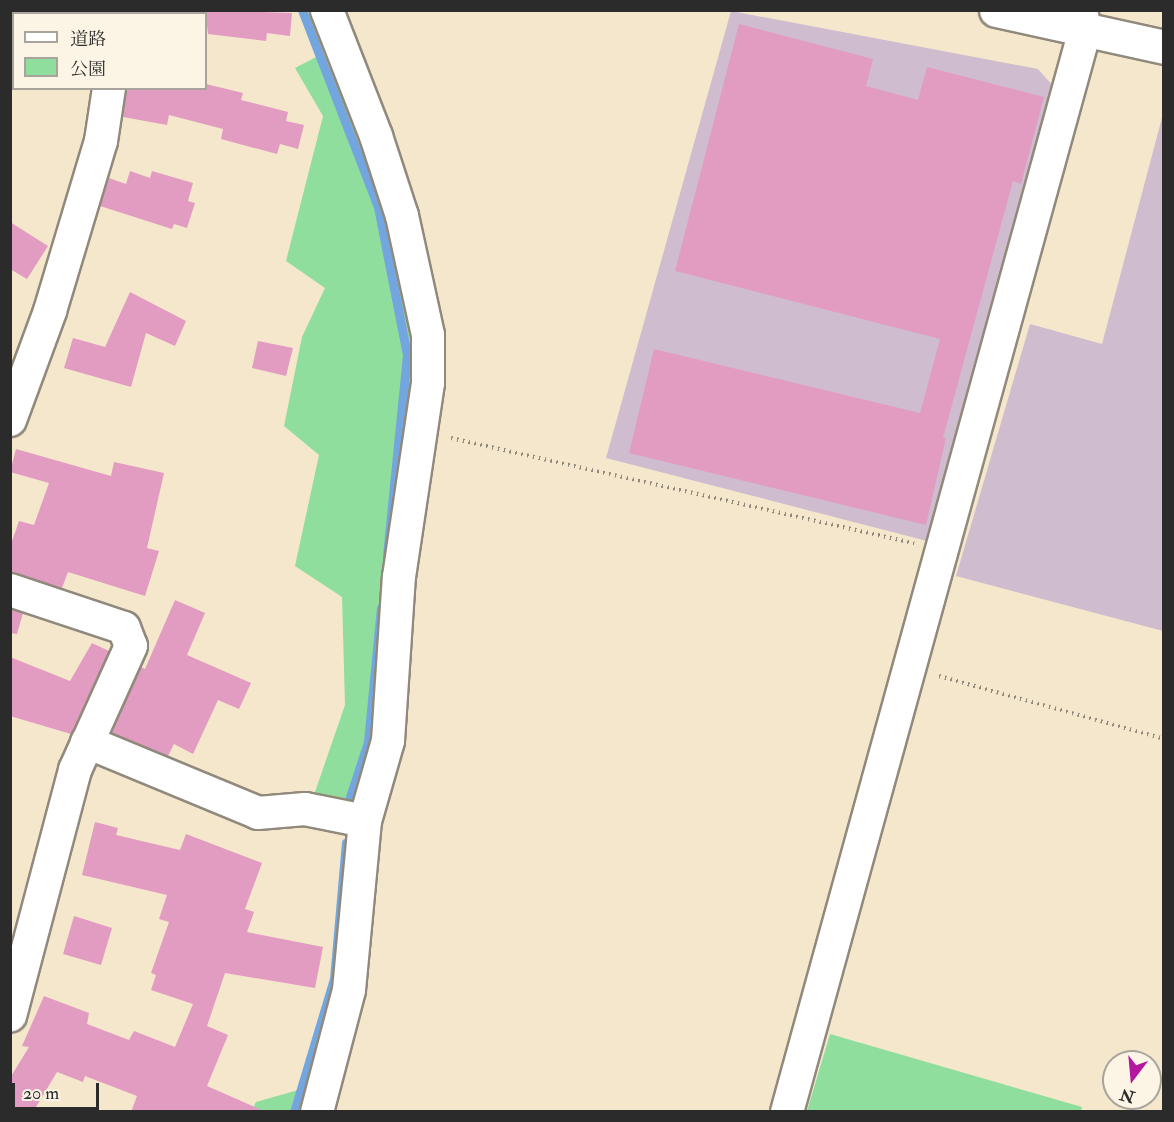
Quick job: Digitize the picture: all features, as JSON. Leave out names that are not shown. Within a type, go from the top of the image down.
[{"type":"highway","points":[[996,10],[1083,20],[1164,47]]},
{"type":"street","points":[[317,1112],[349,990],[365,821],[388,741],[399,576],[419,430],[428,383],[428,335],[402,216],[376,136],[327,10]]},
{"type":"street","points":[[787,1112],[1083,20]]},
{"type":"street","points":[[10,420],[50,311],[101,141],[109,90]]},
{"type":"street","points":[[10,590],[124,628],[131,646],[87,742],[26,948],[10,1016]]},
{"type":"street","points":[[87,742],[258,813],[305,809],[365,821]]},
{"type":"path","points":[[419,430],[941,550]]},
{"type":"path","points":[[909,668],[1164,739]]},
{"type":"shaded area","points":[[731,11],[1038,69],[1054,87],[927,541],[606,458]]},
{"type":"shaded area","points":[[1164,110],[1163,631],[956,576],[1030,324],[1102,344]]},
{"type":"green space","points":[[316,57],[338,76],[385,208],[414,359],[372,739],[357,812],[315,792],[345,705],[342,597],[295,566],[319,455],[284,426],[302,337],[325,288],[286,261],[323,116],[295,68]]},
{"type":"green space","points":[[830,1034],[1082,1107],[1081,1111],[807,1111]]},
{"type":"green space","points":[[309,1087],[301,1111],[251,1112],[256,1102]]},
{"type":"building","points":[[205,10],[292,13],[290,36],[267,33],[266,41],[208,34]]},
{"type":"building","points":[[739,24],[873,59],[866,86],[918,100],[927,67],[1044,97],[1021,184],[1013,181],[943,438],[946,438],[926,525],[629,453],[654,349],[920,413],[940,339],[675,271]]},
{"type":"building","points":[[207,84],[243,93],[241,100],[288,112],[286,121],[304,125],[298,149],[280,144],[277,154],[221,139],[223,129],[169,115],[167,125],[123,117],[127,90],[207,90]]},
{"type":"building","points":[[130,171],[150,178],[152,171],[193,183],[188,201],[195,203],[187,228],[174,224],[172,229],[100,206],[109,178],[126,184]]},
{"type":"building","points":[[10,222],[48,246],[27,279],[10,269]]},
{"type":"building","points":[[130,292],[186,321],[175,346],[146,333],[131,387],[64,368],[73,338],[105,347]]},
{"type":"building","points":[[258,341],[293,348],[286,376],[252,368]]},
{"type":"building","points":[[16,449],[111,476],[114,462],[164,473],[147,548],[159,551],[145,596],[68,572],[62,588],[10,573],[10,547],[19,521],[34,525],[49,483],[10,472]]},
{"type":"building","points":[[175,600],[205,613],[187,655],[251,683],[239,709],[218,700],[193,754],[174,744],[168,756],[112,733],[141,667],[145,669]]},
{"type":"building","points":[[10,609],[23,613],[17,634],[10,633]]},
{"type":"building","points":[[92,643],[109,651],[71,734],[10,716],[10,657],[70,681]]},
{"type":"building","points":[[95,822],[118,828],[116,835],[180,850],[186,834],[262,863],[245,909],[254,912],[247,932],[323,947],[315,988],[225,973],[207,1026],[228,1035],[207,1086],[266,1112],[131,1112],[137,1096],[85,1076],[83,1082],[57,1072],[33,1112],[10,1112],[10,1078],[29,1047],[22,1046],[44,996],[89,1013],[87,1024],[129,1040],[134,1031],[175,1047],[193,1004],[151,990],[156,975],[151,973],[169,922],[159,919],[167,895],[82,875]]},
{"type":"building","points":[[74,916],[112,928],[101,965],[63,954]]},
{"type":"waterway","points":[[302,10],[378,207],[407,355],[387,556]]},
{"type":"waterway","points":[[350,797],[368,742],[381,608]]},
{"type":"waterway","points":[[294,1112],[334,979],[346,843]]}]
